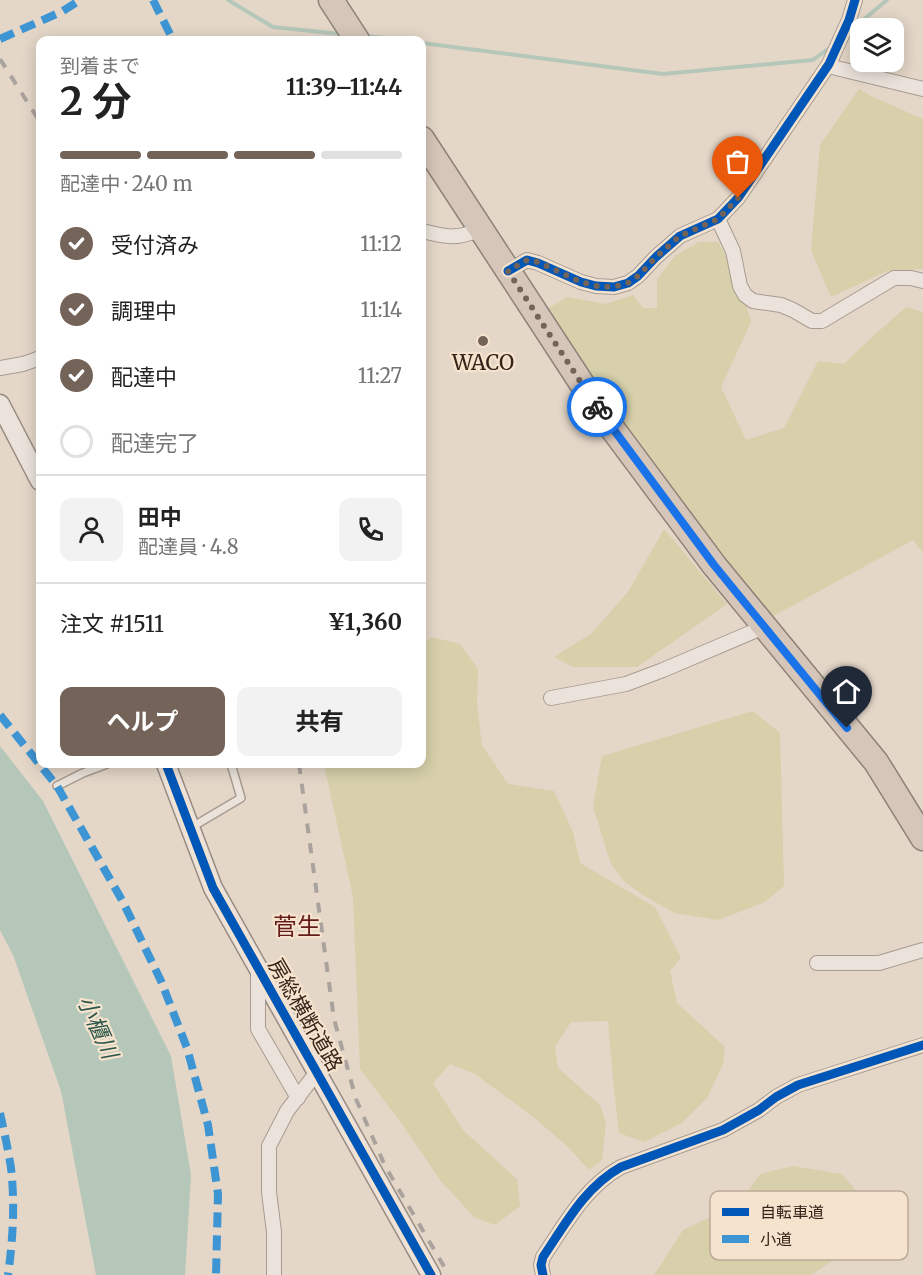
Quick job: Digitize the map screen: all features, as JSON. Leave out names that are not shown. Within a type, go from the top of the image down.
[{"type":"highway","points":[[331,0],[354,36]]},
{"type":"highway","points":[[426,145],[603,416],[714,565],[876,762],[923,838]]},
{"type":"street","points":[[508,271],[527,260],[538,262],[581,282],[614,287],[628,283],[638,276],[680,236],[718,219],[738,198],[828,66],[837,50],[855,0]]},
{"type":"street","points":[[828,66],[923,89]]},
{"type":"street","points":[[718,219],[733,251],[740,286],[745,295],[753,302],[781,305],[812,321],[822,321],[894,278],[923,280]]},
{"type":"street","points":[[426,232],[457,237],[481,229]]},
{"type":"street","points":[[0,368],[36,359]]},
{"type":"street","points":[[0,404],[36,474]]},
{"type":"street","points":[[551,698],[626,684],[764,627]]},
{"type":"street","name":"房総横断道路","points":[[168,768],[213,888],[431,1275]]},
{"type":"street","points":[[817,963],[879,963],[923,951]]},
{"type":"street","points":[[258,969],[258,1029],[298,1098]]},
{"type":"street","points":[[543,1275],[541,1265],[543,1257],[580,1201],[606,1175],[621,1167],[723,1130],[798,1085],[923,1046]]},
{"type":"street","points":[[274,1275],[269,1146],[287,1111],[317,1072]]},
{"type":"lane","points":[[57,786],[96,768]]},
{"type":"lane","points":[[190,828],[241,798],[232,768]]},
{"type":"shaded area","points":[[859,89],[923,119],[923,269],[887,271],[831,297],[811,250],[820,145]]},
{"type":"shaded area","points":[[699,242],[718,242],[728,259],[734,261],[751,322],[721,387],[746,440],[784,428],[818,361],[844,364],[906,307],[923,312],[923,553],[913,540],[770,618],[676,500],[548,319],[547,309],[567,297],[606,304],[633,295],[643,308],[657,308],[657,279],[675,256]]},
{"type":"shaded area","points":[[664,529],[727,604],[637,667],[573,667],[554,657],[592,633],[628,592]]},
{"type":"shaded area","points":[[432,637],[460,644],[478,669],[477,703],[482,745],[508,784],[554,791],[573,832],[580,863],[655,907],[681,958],[670,971],[677,1003],[725,1047],[723,1064],[707,1098],[682,1123],[644,1142],[619,1133],[608,1021],[571,1022],[555,1047],[558,1068],[600,1105],[606,1123],[602,1160],[589,1170],[568,1147],[532,1116],[475,1074],[450,1064],[433,1083],[463,1130],[517,1179],[520,1206],[495,1225],[474,1217],[440,1180],[402,1124],[360,1069],[353,897],[325,768],[426,768],[426,642]]},
{"type":"shaded area","points":[[753,711],[780,733],[784,886],[765,902],[718,920],[675,913],[626,883],[611,864],[593,807],[602,756]]},
{"type":"shaded area","points":[[793,1166],[842,1174],[856,1191],[748,1191],[760,1174]]},
{"type":"shaded area","points":[[710,1217],[710,1260],[833,1260],[811,1275],[654,1275],[683,1230]]},
{"type":"water","name":"小櫃川","points":[[0,746],[43,801],[171,1056],[191,1175],[185,1275],[96,1275],[61,1091],[13,955],[0,930]]},
{"type":"waterway","points":[[228,0],[273,27],[340,34]]},
{"type":"waterway","points":[[866,18],[887,0]]},
{"type":"waterway","points":[[426,44],[663,74],[813,60],[828,49]]},
{"type":"railway","points":[[0,59],[36,116]]},
{"type":"railway","points":[[300,768],[334,1019],[356,1099],[385,1166],[449,1275]]},
{"type":"marked path","points":[[0,39],[63,11],[80,0]]},
{"type":"marked path","points":[[153,0],[171,36]]},
{"type":"marked path","points":[[0,715],[36,760]]},
{"type":"marked path","points":[[43,768],[57,786],[123,902],[161,981],[187,1048],[208,1125],[218,1194],[216,1275]]},
{"type":"marked path","points":[[0,1113],[11,1168],[13,1194],[8,1275]]},
{"type":"cycle path","points":[[508,271],[527,260],[581,282],[614,287],[628,283],[638,276],[680,236],[718,219],[738,198],[829,64],[849,20],[855,0]]},
{"type":"cycle path","points":[[168,768],[213,888],[431,1275]]},
{"type":"cycle path","points":[[543,1275],[541,1265],[543,1257],[568,1219],[597,1185],[621,1167],[723,1130],[798,1085],[923,1045]]},
{"type":"way so far","points":[[597,407],[508,271],[527,260],[538,262],[581,282],[596,286],[614,287],[628,283],[680,236],[718,219],[738,198]]},
{"type":"place","name":"WACO","points":[[483,341]]},
{"type":"district","name":"菅生","points":[[297,927]]},
{"type":"route","points":[[597,407],[714,565],[847,728]]}]
